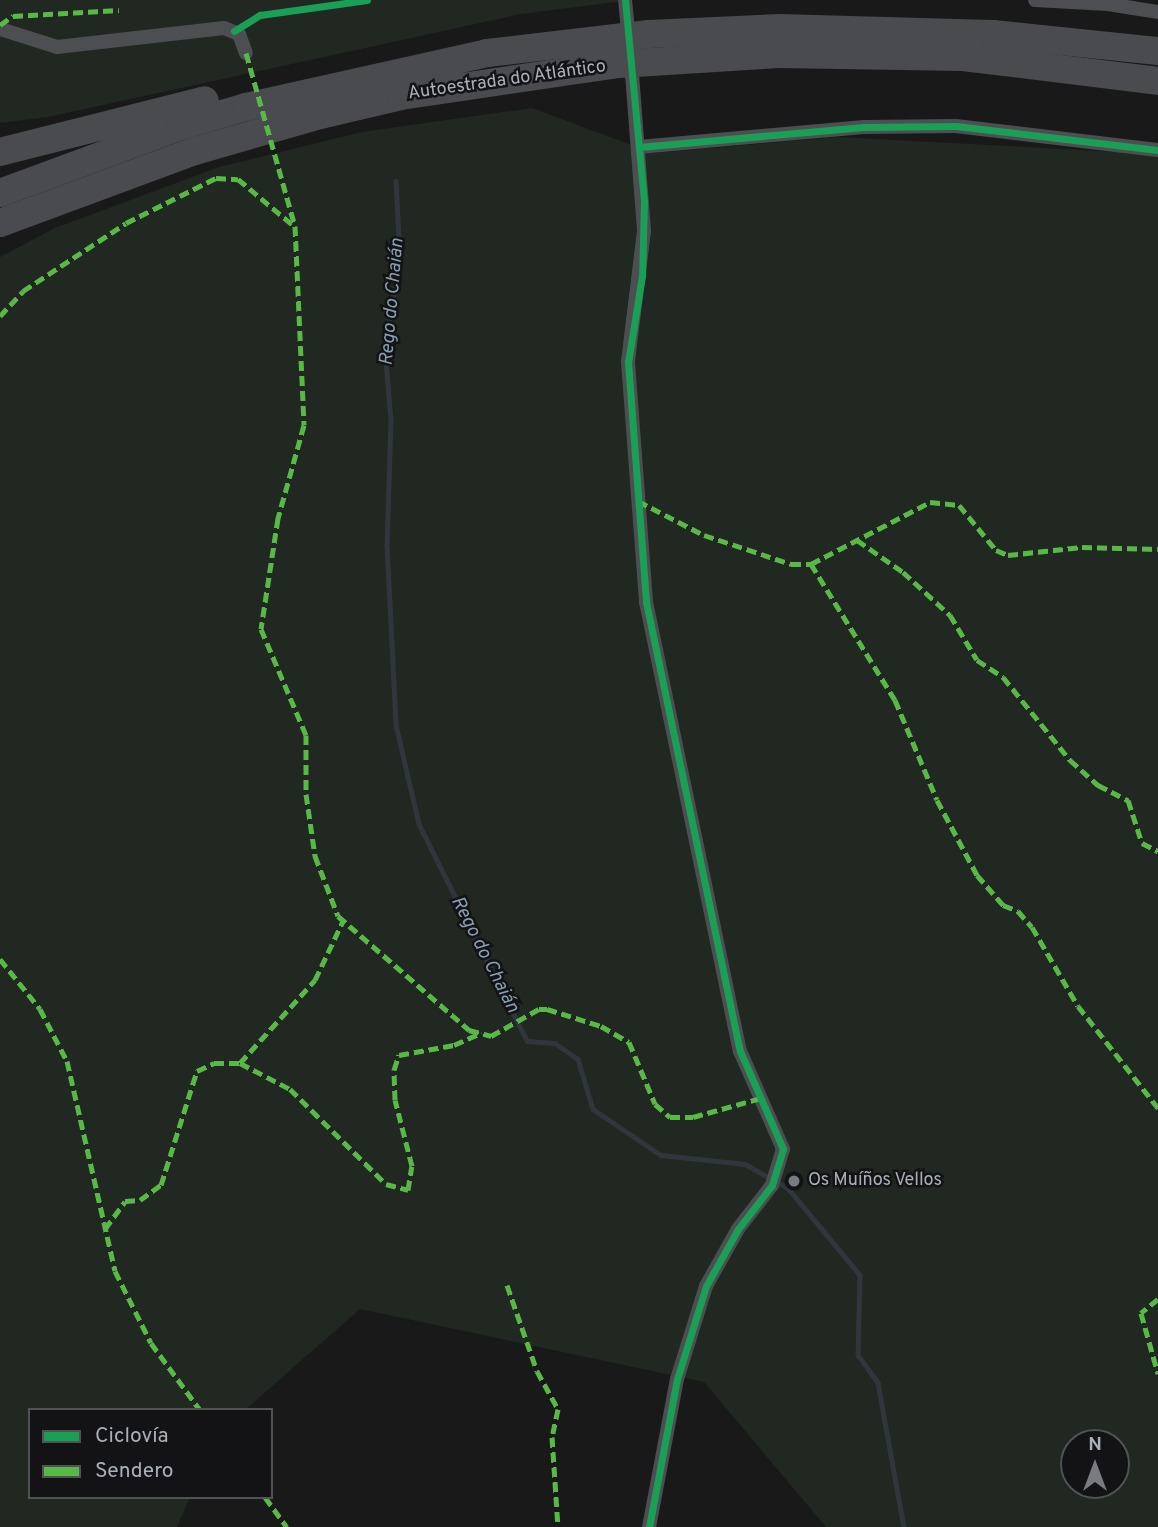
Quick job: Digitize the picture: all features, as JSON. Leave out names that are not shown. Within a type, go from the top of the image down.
[{"type":"highway","name":"Autoestrada do Atlántico","points":[[0,194],[220,114],[487,53],[649,34],[779,28],[993,34],[1158,51]]},
{"type":"highway","points":[[0,152],[239,92],[439,54],[487,53]]},
{"type":"highway","name":"Autoestrada do Atlántico","points":[[0,225],[34,209],[195,151],[320,115],[401,96],[619,64],[779,54],[964,58],[1158,81]]},
{"type":"street","points":[[625,0],[638,140],[643,260],[628,362],[646,602],[740,1051],[782,1142],[775,1178],[738,1229],[706,1286],[677,1379],[649,1527]]},
{"type":"street","points":[[1035,0],[1108,4],[1158,12]]},
{"type":"street","points":[[0,29],[57,47],[224,28],[239,34],[246,53]]},
{"type":"street","points":[[638,140],[864,127],[956,125],[1158,150]]},
{"type":"shaded area","points":[[0,0],[632,0],[521,14],[48,117],[0,123]]},
{"type":"shaded area","points":[[532,108],[653,153],[838,137],[1158,154],[1158,1527],[826,1527],[704,1382],[360,1309],[247,1408],[28,1408],[28,1499],[189,1499],[177,1527],[0,1527],[0,257],[55,228],[219,167],[362,132]]},
{"type":"waterway","name":"Rego do Chaián","points":[[396,181],[400,257],[385,349],[391,420],[387,545],[396,725],[419,824],[527,1041],[555,1043],[578,1059],[593,1109],[661,1155],[745,1164],[788,1188],[860,1275],[858,1355],[878,1383],[904,1527]]},
{"type":"marked path","points":[[0,25],[13,16],[119,10]]},
{"type":"marked path","points":[[246,53],[295,226],[304,425],[278,518],[261,629],[306,735],[306,794],[315,856],[338,916],[469,1030],[491,1036],[539,1009],[547,1009],[601,1026],[629,1042],[655,1104],[670,1117],[693,1117],[761,1098]]},
{"type":"marked path","points":[[0,316],[23,291],[126,223],[216,178],[238,179],[294,226]]},
{"type":"marked path","points":[[638,501],[704,535],[791,564],[811,564],[930,502],[959,505],[996,550],[1008,555],[1082,547],[1158,549]]},
{"type":"marked path","points":[[857,540],[903,572],[950,615],[977,660],[1003,677],[1070,760],[1098,785],[1128,800],[1142,843],[1158,851]]},
{"type":"marked path","points":[[811,564],[895,700],[937,800],[977,875],[1003,905],[1018,911],[1032,927],[1078,1006],[1158,1108]]},
{"type":"marked path","points":[[105,1229],[125,1201],[140,1200],[161,1185],[197,1071],[214,1063],[240,1063],[315,980],[343,921]]},
{"type":"marked path","points":[[0,959],[40,1009],[67,1061],[115,1271],[151,1343],[199,1408]]},
{"type":"marked path","points":[[240,1063],[290,1089],[386,1184],[408,1190],[412,1166],[395,1100],[394,1070],[399,1055],[454,1045],[481,1033]]},
{"type":"marked path","points":[[507,1285],[537,1371],[558,1409],[552,1437],[558,1527]]},
{"type":"marked path","points":[[1158,1299],[1141,1313],[1158,1374]]},
{"type":"marked path","points":[[266,1499],[287,1527]]},
{"type":"cycle path","points":[[234,31],[260,15],[367,0]]},
{"type":"cycle path","points":[[625,0],[644,202],[642,276],[628,362],[646,602],[740,1051],[783,1149],[772,1185],[738,1229],[706,1286],[677,1379],[649,1527]]},
{"type":"cycle path","points":[[639,147],[864,127],[956,126],[1158,150]]},
{"type":"place","name":"Os Muíños Vellos","points":[[794,1181]]}]
